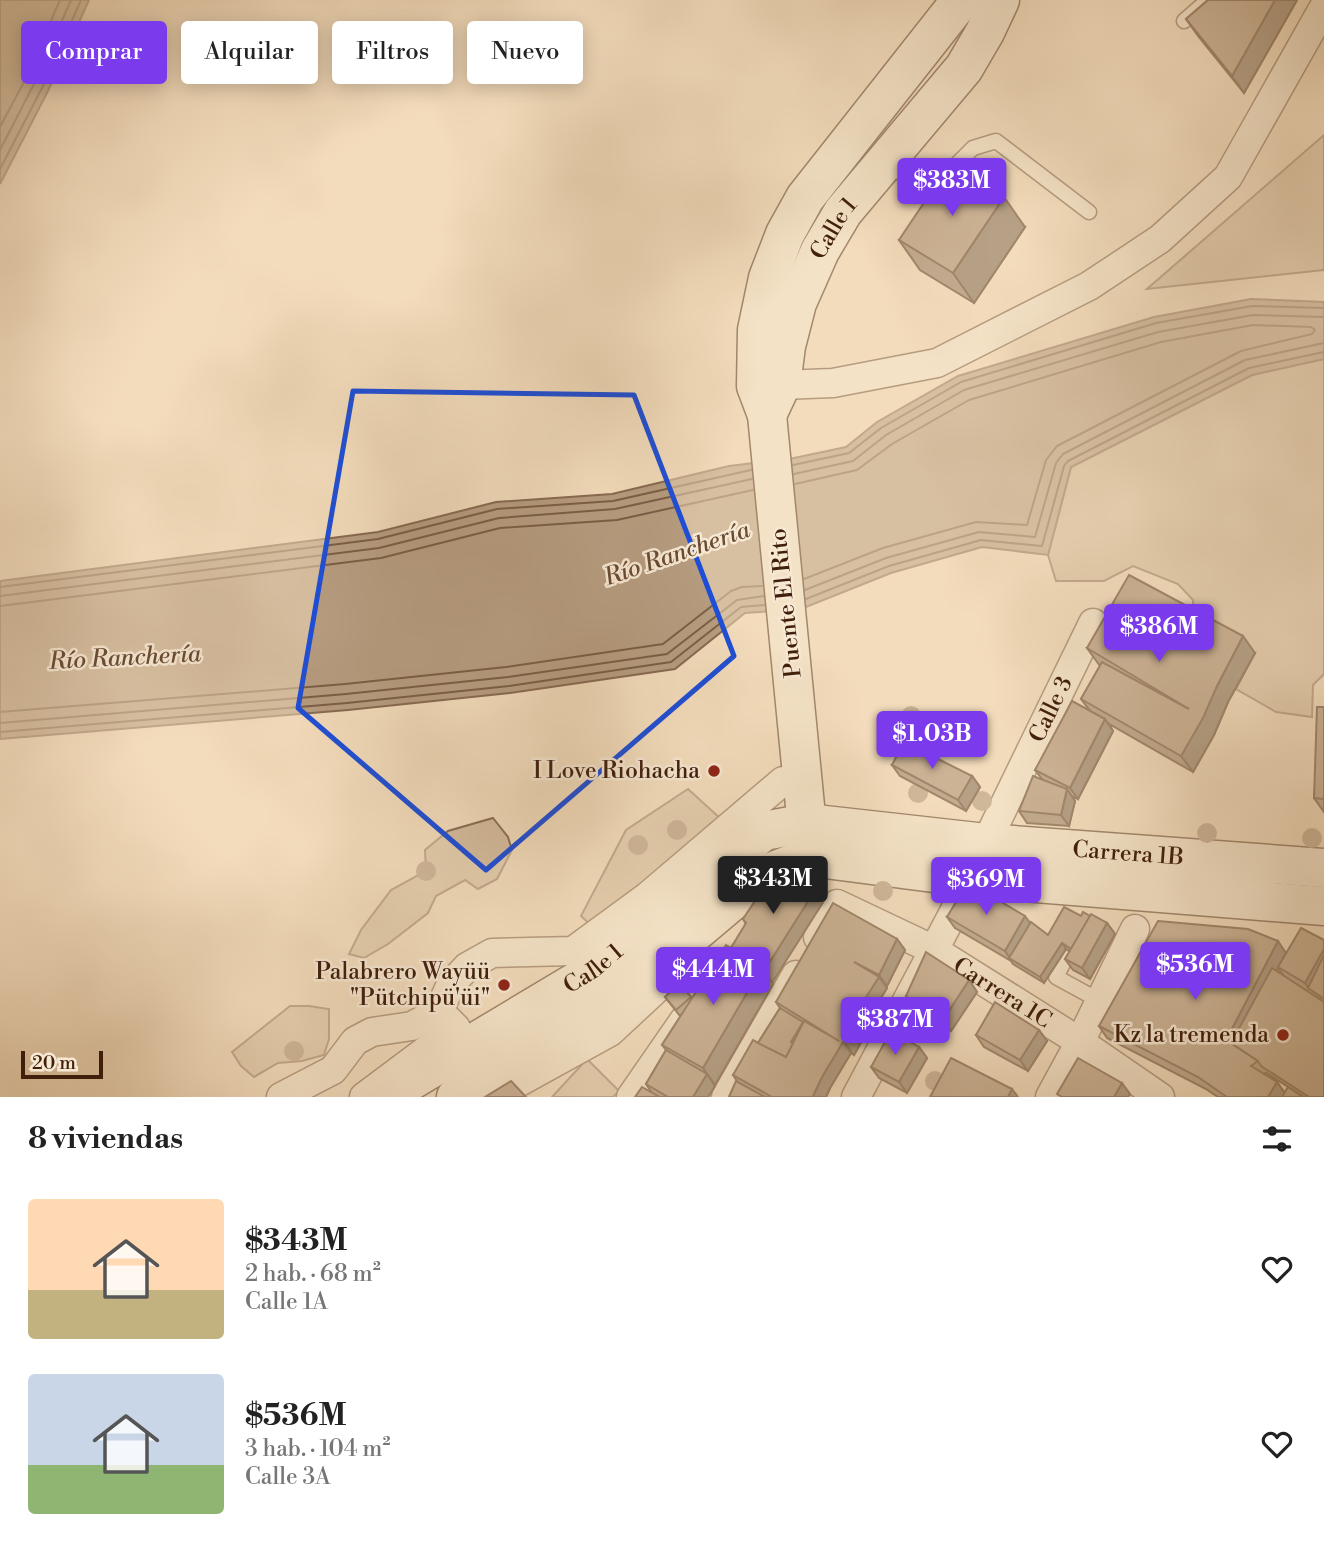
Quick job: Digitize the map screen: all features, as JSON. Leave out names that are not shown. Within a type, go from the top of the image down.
[{"type":"street","name":"Calle 1","points":[[773,415],[756,386],[757,330],[768,278],[785,234],[805,198],[961,0]]},
{"type":"street","name":"Calle 1","points":[[773,415],[797,303],[820,251],[843,212],[964,68],[1000,0]]},
{"type":"street","points":[[773,415],[833,383],[937,363],[1089,286],[1160,239],[1228,177],[1324,7]]},
{"type":"street","points":[[853,136],[885,161]]},
{"type":"street","name":"Puente El Rito","points":[[773,415],[802,770]]},
{"type":"street","name":"Calle 3","points":[[856,1097],[972,878],[986,843],[1093,623]]},
{"type":"street","points":[[281,1097],[333,1070],[355,1041],[372,1032],[412,1026],[439,1011],[451,984],[467,967],[492,953],[573,951],[648,896],[783,781],[802,770],[809,840]]},
{"type":"street","name":"Calle 1","points":[[391,1097],[407,1083],[594,971],[670,905],[764,831],[809,840]]},
{"type":"street","name":"Calle 1","points":[[456,1097],[628,989],[763,874],[809,840]]},
{"type":"street","name":"Carrera 1B","points":[[809,840],[986,843],[1324,868]]},
{"type":"street","name":"Carrera 1B","points":[[809,840],[972,878],[1324,906]]},
{"type":"street","points":[[492,1097],[610,1032],[744,916],[773,885],[763,874]]},
{"type":"street","name":"Carrera 1C","points":[[726,1097],[837,904],[934,950],[1080,1042],[1160,1097]]},
{"type":"street","points":[[1050,1097],[1135,929]]},
{"type":"street","points":[[631,1097],[704,993]]},
{"type":"street","points":[[364,1097],[456,1028],[439,1011]]},
{"type":"lane","points":[[1184,21],[1209,0]]},
{"type":"lane","points":[[885,161],[912,182],[925,188],[942,179],[973,148],[996,141],[1089,212]]},
{"type":"lane","points":[[1067,956],[1056,977],[1100,1001]]},
{"type":"highlighted area","points":[[353,391],[634,395],[734,656],[486,870],[298,708]]},
{"type":"shaded area","points":[[1324,135],[1324,270],[1147,289]]},
{"type":"shaded area","points":[[1324,359],[1324,674],[1313,685],[1312,717],[1276,712],[1236,689],[1255,653],[1193,620],[1193,600],[1178,584],[1133,566],[1104,581],[1056,581],[1048,555],[1071,467],[1252,375]]},
{"type":"shaded area","points":[[688,789],[722,820],[596,930],[581,916],[626,830]]},
{"type":"shaded area","points":[[493,818],[508,837],[512,850],[497,879],[478,889],[465,880],[436,896],[428,913],[388,944],[364,958],[349,954],[361,930],[391,890],[426,871],[425,850],[448,831]]},
{"type":"shaded area","points":[[290,1006],[329,1009],[329,1039],[324,1055],[302,1061],[278,1063],[254,1077],[241,1066],[232,1052]]},
{"type":"shaded area","points":[[587,1059],[619,1091],[613,1097],[552,1097]]},
{"type":"water","points":[[0,0],[89,0],[80,21],[21,21],[21,84],[51,84],[0,184]]},
{"type":"water","name":"Río Ranchería","points":[[1251,299],[1324,302],[1324,359],[1252,375],[1071,467],[1048,555],[982,547],[891,573],[801,609],[745,613],[675,669],[510,693],[348,710],[0,739],[0,581],[378,532],[496,502],[612,494],[729,466],[794,458],[846,447],[877,422],[958,376],[1154,317]]},
{"type":"building","points":[[1208,0],[1275,0],[1232,76],[1186,19]]},
{"type":"building","points":[[952,161],[1004,197],[953,273],[899,240]]},
{"type":"building","points":[[1129,575],[1243,636],[1203,718],[1181,756],[1081,699],[1102,662],[1189,709],[1087,648]]},
{"type":"building","points":[[1072,701],[1105,719],[1070,788],[1035,770]]},
{"type":"building","points":[[1317,707],[1324,707],[1324,799],[1314,798]]},
{"type":"building","points":[[904,742],[972,776],[958,800],[892,765]]},
{"type":"building","points":[[1033,776],[1067,789],[1061,815],[1019,811]]},
{"type":"building","points":[[778,866],[817,887],[764,971],[762,967],[731,948],[746,923],[743,919]]},
{"type":"building","points":[[968,882],[1025,916],[1005,951],[947,917]]},
{"type":"building","points":[[833,903],[897,939],[879,975],[854,962],[879,977],[859,1008],[864,1011],[846,1044],[843,1042],[822,1077],[813,1096],[815,1097],[772,1097],[733,1075],[753,1040],[786,1057],[804,1021],[839,1041],[776,1002]]},
{"type":"building","points":[[1064,907],[1081,916],[1083,912],[1090,916],[1071,949],[1062,943],[1040,977],[1009,958],[1031,922],[1048,935]]},
{"type":"building","points":[[1091,914],[1107,923],[1082,968],[1065,959]]},
{"type":"building","points":[[1158,921],[1248,929],[1278,941],[1226,1040],[1258,1061],[1251,1066],[1277,1082],[1268,1097],[1227,1097],[1198,1077],[1099,1026]]},
{"type":"building","points":[[1301,928],[1324,940],[1324,949],[1305,983],[1278,967]]},
{"type":"building","points":[[726,945],[762,967],[703,1068],[662,1045]]},
{"type":"building","points":[[926,952],[969,980],[943,1020],[906,996]]},
{"type":"building","points":[[1324,955],[1324,999],[1308,988]]},
{"type":"building","name":"Kz la tremenda","points":[[1272,968],[1324,1002],[1324,1097],[1309,1097],[1231,1043]]},
{"type":"building","points":[[679,983],[691,997],[676,1010],[665,997]]},
{"type":"building","points":[[995,1002],[1039,1030],[1020,1060],[976,1035]]},
{"type":"building","points":[[780,1008],[803,1022],[786,1057],[758,1043]]},
{"type":"building","points":[[891,1031],[919,1047],[899,1082],[871,1067]]},
{"type":"building","points":[[666,1050],[707,1074],[693,1097],[668,1097],[646,1084]]},
{"type":"building","points":[[951,1058],[1012,1089],[1008,1097],[930,1097]]},
{"type":"building","points":[[1078,1058],[1122,1083],[1114,1097],[1062,1097],[1057,1094]]},
{"type":"building","points":[[511,1081],[526,1097],[485,1097]]},
{"type":"building","points":[[736,1081],[765,1097],[729,1097]]},
{"type":"building","points":[[642,1087],[660,1097],[635,1097]]},
{"type":"building","points":[[1288,1087],[1303,1097],[1282,1097]]},
{"type":"place","name":"I Love Riohacha","points":[[714,771]]},
{"type":"place","name":"Palabrero Wayüü \"Pütchipü'üi\"","points":[[504,985]]},
{"type":"place","name":"Kz la tremenda","points":[[1283,1035]]}]
